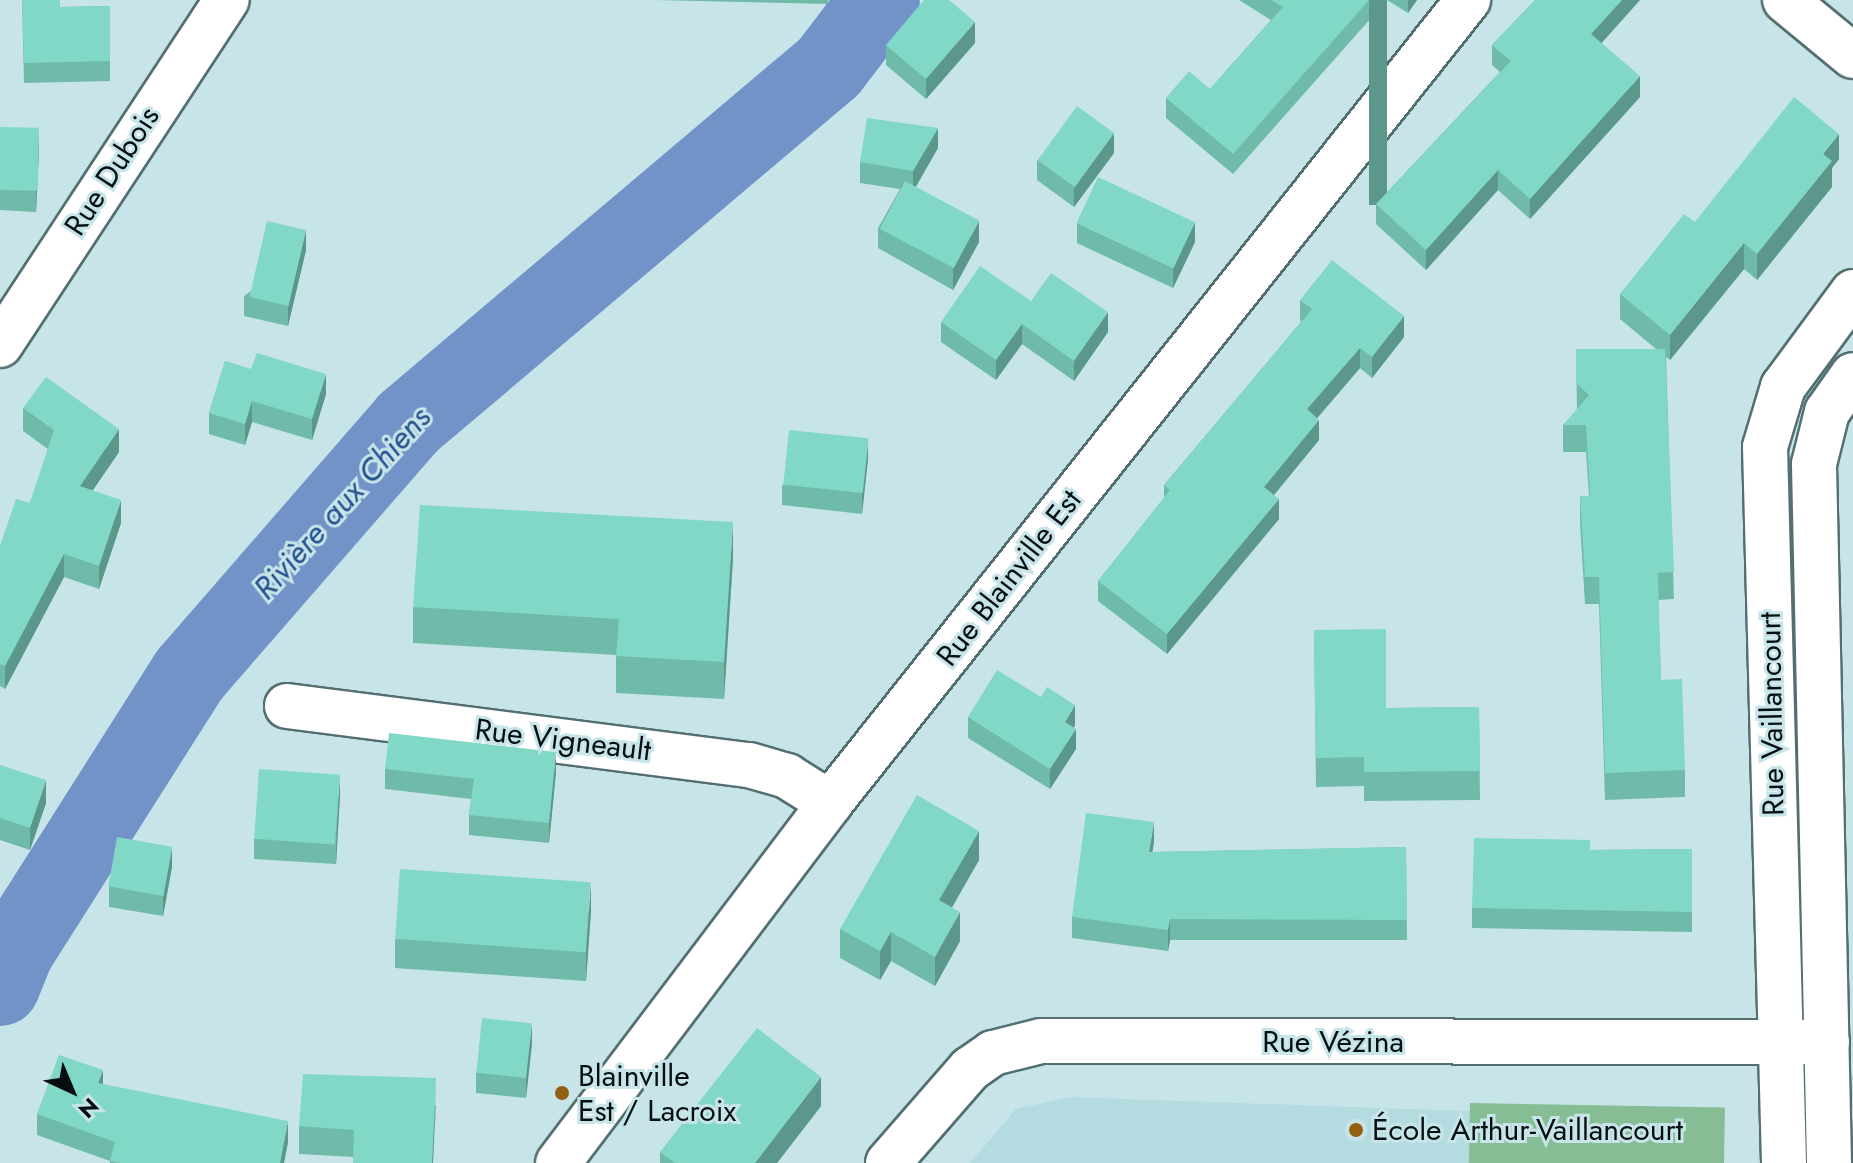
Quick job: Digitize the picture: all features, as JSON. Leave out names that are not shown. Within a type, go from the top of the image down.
[{"type":"street","name":"Rue Dubois","points":[[0,345],[227,0]]},
{"type":"street","name":"Rue Blainville Est","points":[[558,1163],[830,803],[1468,0]]},
{"type":"street","points":[[1785,0],[1853,56]]},
{"type":"street","name":"Rue Vaillancourt","points":[[1784,1163],[1768,586],[1771,416],[1797,366],[1853,292]]},
{"type":"street","name":"Rue Vaillancourt","points":[[1829,1163],[1827,1042],[1835,587],[1817,435],[1853,375]]},
{"type":"street","points":[[1768,586],[1835,587]]},
{"type":"street","points":[[1769,636],[1835,635]]},
{"type":"street","name":"Rue Vigneault","points":[[287,706],[749,765],[787,776],[830,803]]},
{"type":"street","name":"Rue Vézina","points":[[888,1163],[970,1069],[993,1053],[1041,1041],[1827,1042]]},
{"type":"shaded area","name":"École Arthur-Vaillancourt","points":[[1070,1097],[1716,1120],[1717,1163],[970,1163],[1016,1109]]},
{"type":"green space","points":[[1470,1103],[1725,1107],[1724,1163],[1469,1163]]},
{"type":"building","points":[[22,0],[60,0],[60,7],[110,6],[110,61],[24,63]]},
{"type":"building","points":[[924,0],[949,0],[975,22],[926,79],[886,45]]},
{"type":"building","points":[[1271,0],[1369,0],[1233,154],[1166,98],[1189,71],[1210,89],[1283,7]]},
{"type":"building","points":[[1535,0],[1622,0],[1591,34],[1640,76],[1530,199],[1498,170],[1426,250],[1376,204],[1511,61],[1492,45]]},
{"type":"building","points":[[1794,97],[1839,134],[1823,154],[1832,161],[1757,254],[1744,243],[1670,335],[1620,294],[1684,214],[1695,222]]},
{"type":"building","points":[[1077,106],[1114,133],[1075,187],[1038,160]]},
{"type":"building","points":[[867,118],[938,128],[913,171],[860,162]]},
{"type":"building","points":[[0,127],[39,128],[38,191],[0,190]]},
{"type":"building","points":[[1098,177],[1195,222],[1173,268],[1076,223]]},
{"type":"building","points":[[905,181],[979,220],[954,268],[880,229]]},
{"type":"building","points":[[267,221],[306,230],[288,306],[249,297]]},
{"type":"building","points":[[1332,260],[1404,316],[1372,357],[1360,348],[1307,409],[1319,420],[1264,487],[1279,499],[1167,634],[1098,581],[1170,490],[1164,485],[1312,309],[1300,300]]},
{"type":"building","points":[[980,266],[1031,301],[1051,273],[1108,312],[1074,361],[1022,324],[996,360],[941,322]]},
{"type":"building","points":[[1576,349],[1665,349],[1674,572],[1658,573],[1661,680],[1682,679],[1685,770],[1605,773],[1599,577],[1585,577],[1580,496],[1590,496],[1586,425],[1563,425],[1589,395],[1576,383]]},
{"type":"building","points":[[257,353],[326,374],[312,419],[252,401],[245,424],[209,413],[225,361],[251,369]]},
{"type":"building","points":[[46,377],[119,429],[80,486],[121,500],[99,566],[64,554],[5,666],[0,664],[0,546],[16,499],[30,503],[54,430],[23,408]]},
{"type":"building","points":[[789,430],[869,438],[863,493],[783,485]]},
{"type":"building","points":[[420,505],[733,522],[724,662],[616,656],[619,619],[413,607]]},
{"type":"building","points":[[1386,629],[1386,708],[1479,707],[1480,771],[1364,772],[1364,757],[1316,758],[1314,630]]},
{"type":"building","points":[[997,670],[1041,697],[1047,687],[1075,705],[1065,722],[1076,729],[1050,769],[968,717]]},
{"type":"building","points":[[389,733],[556,752],[549,823],[469,815],[474,779],[385,769]]},
{"type":"building","points":[[0,765],[46,780],[30,828],[0,818]]},
{"type":"building","points":[[259,769],[340,775],[335,844],[254,839]]},
{"type":"building","points":[[917,795],[979,831],[939,900],[960,912],[935,957],[891,932],[880,951],[840,929]]},
{"type":"building","points":[[1086,813],[1154,822],[1149,852],[1406,847],[1407,920],[1170,919],[1168,930],[1072,917]]},
{"type":"building","points":[[117,837],[172,847],[163,896],[108,886]]},
{"type":"building","points":[[1474,838],[1590,840],[1590,850],[1692,849],[1692,912],[1472,908]]},
{"type":"building","points":[[400,869],[591,882],[586,952],[395,939]]},
{"type":"building","points":[[482,1018],[532,1023],[526,1078],[476,1073]]},
{"type":"building","points":[[757,1028],[821,1077],[755,1163],[675,1163],[660,1152]]},
{"type":"building","points":[[59,1055],[103,1070],[98,1083],[288,1121],[280,1163],[110,1161],[115,1142],[37,1114]]},
{"type":"building","points":[[303,1074],[436,1078],[432,1163],[353,1163],[354,1130],[299,1126]]},
{"type":"waterway","name":"Rivière aux Chiens","points":[[0,986],[14,951],[190,674],[408,423],[829,67],[880,0]]},
{"type":"place","name":"Blainville Est / Lacroix","points":[[562,1093]]},
{"type":"place","name":"École Arthur-Vaillancourt","points":[[1356,1130]]}]
